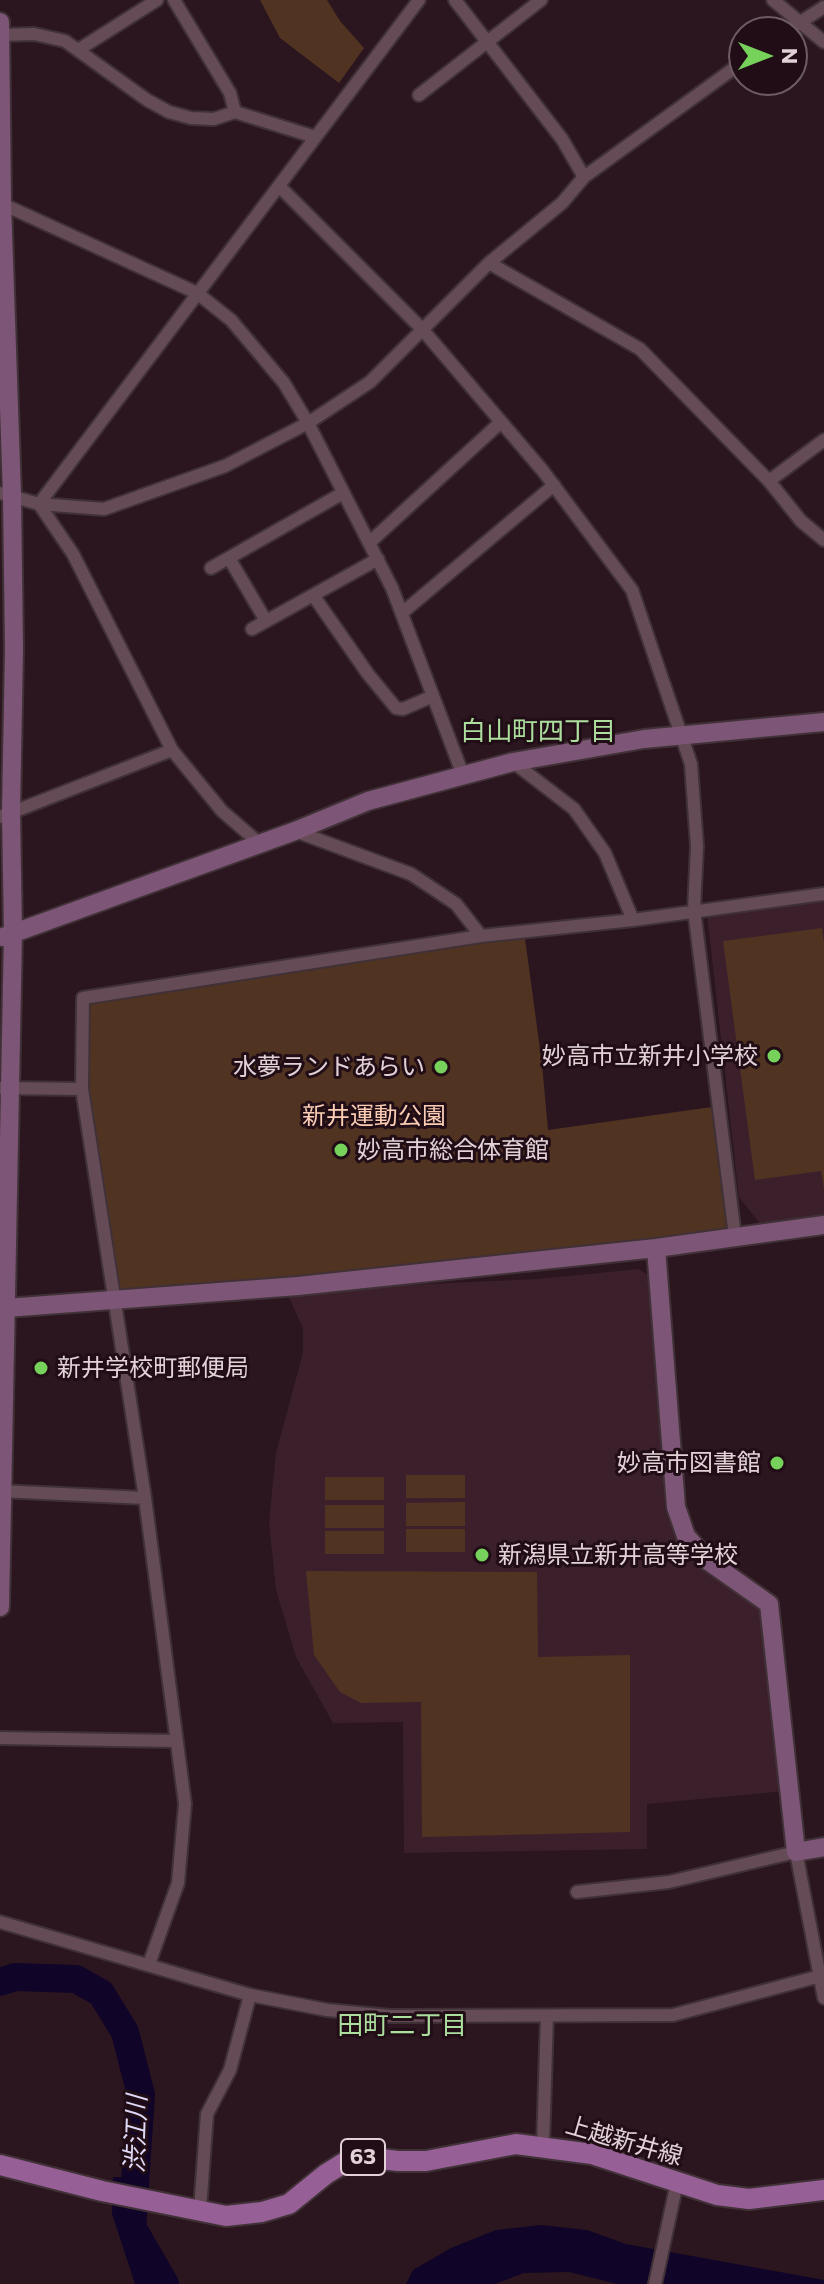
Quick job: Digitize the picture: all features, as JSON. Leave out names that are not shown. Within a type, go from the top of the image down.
[{"type":"main road","name":"上越新井線","points":[[0,2165],[102,2191],[226,2216],[262,2212],[289,2204],[326,2174],[355,2156],[426,2161],[516,2144],[592,2154],[717,2195],[749,2199],[824,2190]]},
{"type":"street","points":[[78,50],[157,0]]},
{"type":"street","points":[[174,0],[230,93],[235,112]]},
{"type":"street","points":[[39,504],[419,0]]},
{"type":"street","points":[[455,0],[562,139],[584,177]]},
{"type":"street","points":[[419,95],[541,0]]},
{"type":"street","points":[[773,0],[791,16]]},
{"type":"street","points":[[0,22],[6,494],[14,649],[5,815],[6,1308],[0,1607]]},
{"type":"street","points":[[808,30],[824,42]]},
{"type":"street","points":[[0,35],[34,34],[65,41],[147,100],[169,112],[191,118],[214,119],[235,112],[315,137]]},
{"type":"street","points":[[6,494],[39,504],[104,509],[225,466],[308,423],[370,382],[489,263],[562,203],[584,177],[728,73]]},
{"type":"street","points":[[280,187],[422,329],[554,485],[632,590],[691,764],[697,846],[694,910],[735,1236]]},
{"type":"street","points":[[1,203],[197,293],[231,320],[284,383],[378,559],[402,613],[463,775]]},
{"type":"street","points":[[489,263],[640,349],[769,481],[801,521],[824,540]]},
{"type":"street","points":[[369,543],[501,422]]},
{"type":"street","points":[[769,481],[824,440]]},
{"type":"street","points":[[402,613],[554,485]]},
{"type":"street","points":[[211,568],[343,493]]},
{"type":"street","points":[[39,504],[73,554],[172,750],[222,811],[259,843]]},
{"type":"street","points":[[229,558],[266,621]]},
{"type":"street","points":[[252,629],[378,559]]},
{"type":"street","points":[[313,595],[368,674],[396,708],[403,709],[433,696]]},
{"type":"street","points":[[6,936],[295,831],[368,801],[463,775],[513,762],[644,739],[824,722]]},
{"type":"street","points":[[5,815],[172,750]]},
{"type":"street","points":[[513,762],[574,809],[605,853],[633,920]]},
{"type":"street","points":[[295,831],[411,874],[456,904],[481,936]]},
{"type":"street","points":[[149,1964],[178,1883],[185,1804],[145,1498],[82,1089],[83,998],[481,936],[633,920],[824,894]]},
{"type":"street","points":[[4,1088],[82,1089]]},
{"type":"street","points":[[6,1308],[298,1286],[656,1248],[824,1225]]},
{"type":"street","points":[[656,1248],[676,1507],[686,1536],[708,1561],[769,1604],[796,1852],[824,1998]]},
{"type":"street","points":[[1,1491],[145,1498]]},
{"type":"street","points":[[0,1738],[176,1741]]},
{"type":"street","points":[[577,1892],[669,1882],[824,1847]]},
{"type":"street","points":[[0,1922],[250,1995],[327,2010],[390,2016],[673,2015],[821,1976]]},
{"type":"street","points":[[200,2210],[207,2114],[230,2070],[250,1995]]},
{"type":"street","points":[[543,2146],[547,2016]]},
{"type":"street","points":[[655,2284],[677,2183]]},
{"type":"shaded area","name":"妙高市立新井小学校","points":[[824,898],[824,1217],[761,1225],[739,1197],[707,914]]},
{"type":"shaded area","name":"新潟県立新井高等学校","points":[[639,1269],[649,1276],[665,1510],[679,1544],[766,1611],[785,1791],[647,1804],[647,1849],[404,1853],[403,1722],[333,1723],[296,1657],[276,1590],[269,1522],[276,1453],[303,1353],[303,1328],[288,1295],[538,1279]]},
{"type":"shaded area","points":[[113,2177],[146,2178],[147,2256],[164,2284],[135,2284],[112,2214]]},
{"type":"shaded area","points":[[541,2225],[587,2230],[626,2244],[824,2280],[824,2284],[617,2284],[569,2272],[524,2273],[495,2284],[406,2284],[413,2270],[451,2248],[496,2230]]},
{"type":"green space","points":[[260,0],[327,0],[340,21],[364,48],[339,83],[280,38]]},
{"type":"green space","name":"妙高市立新井小学校","points":[[822,928],[824,1189],[821,1171],[755,1180],[723,941]]},
{"type":"green space","name":"新井運動公園","points":[[524,931],[548,1130],[719,1106],[735,1236],[113,1298],[82,1089],[83,998]]},
{"type":"green space","points":[[406,1475],[465,1475],[465,1498],[406,1498]]},
{"type":"green space","points":[[325,1477],[384,1477],[384,1500],[325,1500]]},
{"type":"green space","points":[[465,1502],[465,1526],[406,1526],[406,1503]]},
{"type":"green space","points":[[325,1505],[384,1505],[384,1528],[325,1528]]},
{"type":"green space","points":[[406,1529],[465,1529],[465,1552],[406,1552]]},
{"type":"green space","points":[[325,1531],[384,1531],[384,1554],[325,1554]]},
{"type":"green space","points":[[306,1571],[537,1572],[538,1657],[630,1655],[630,1832],[422,1837],[421,1702],[361,1703],[340,1692],[314,1655]]},
{"type":"waterway","name":"渋江川","points":[[0,1982],[15,1977],[76,1979],[101,1993],[125,2032],[141,2095],[132,2227],[165,2284]]},
{"type":"place","name":"妙高市立新井小学校","points":[[774,1056]]},
{"type":"place","name":"水夢ランドあらい","points":[[441,1067]]},
{"type":"place","name":"妙高市総合体育館","points":[[341,1150]]},
{"type":"place","name":"新井学校町郵便局","points":[[41,1368]]},
{"type":"place","name":"妙高市図書館","points":[[777,1463]]},
{"type":"place","name":"新潟県立新井高等学校","points":[[482,1555]]},
{"type":"district","name":"白山町四丁目","points":[[538,731]]},
{"type":"district","name":"田町二丁目","points":[[402,2025]]}]
